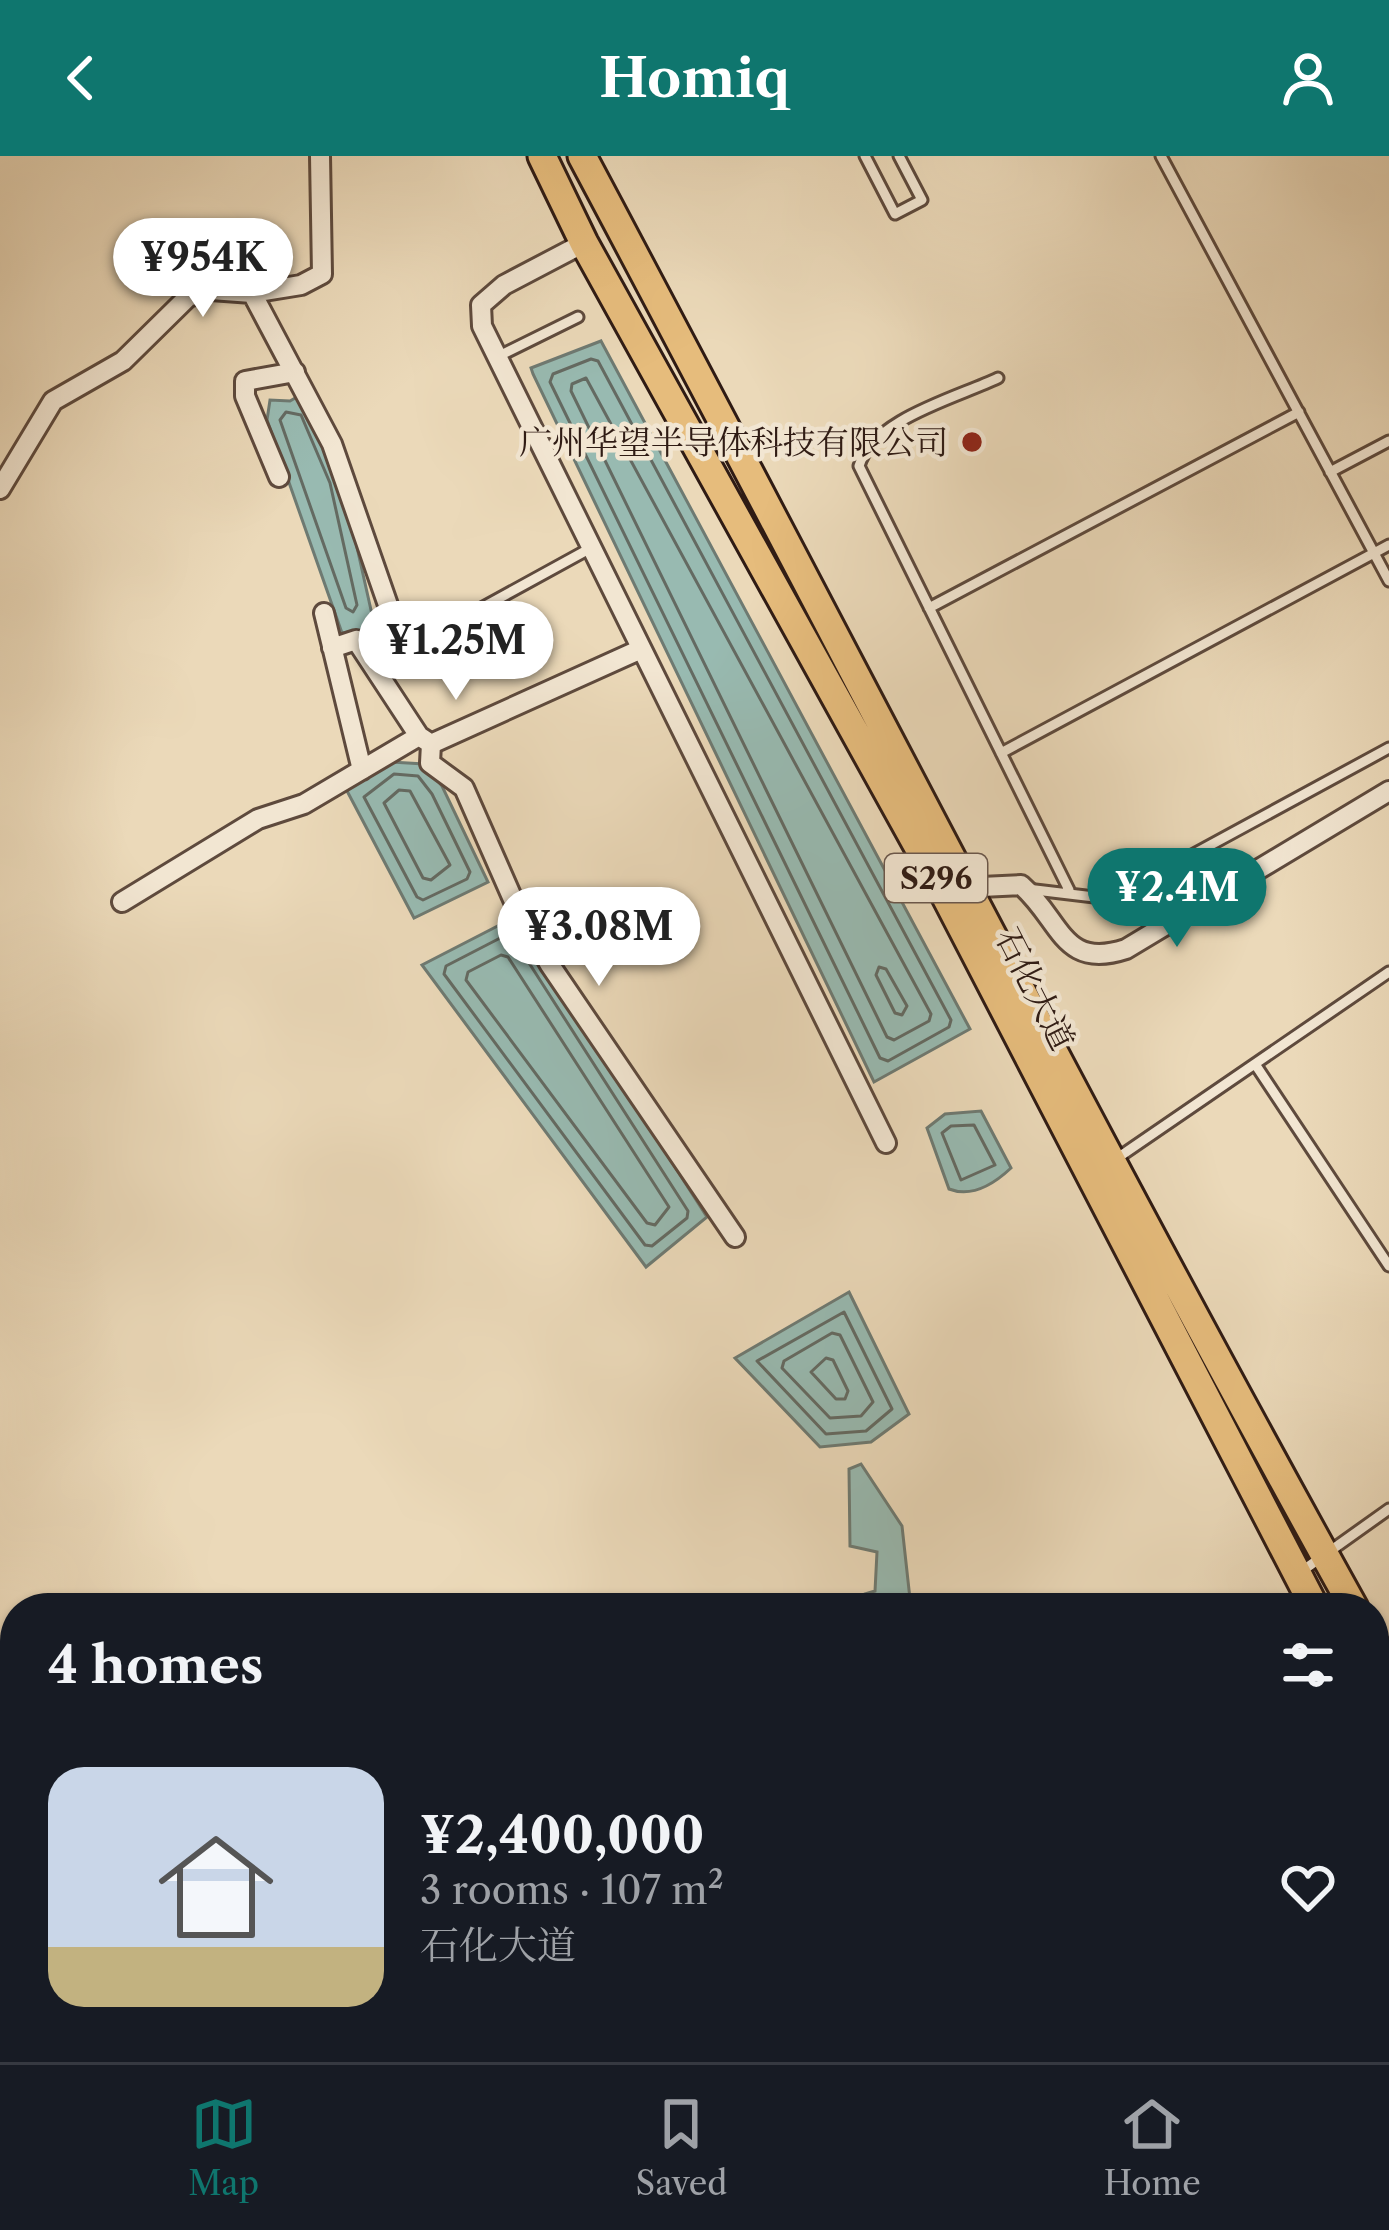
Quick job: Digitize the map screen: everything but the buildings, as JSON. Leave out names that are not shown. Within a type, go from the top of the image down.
[{"type":"main road","name":"石化大道","points":[[542,156],[584,243],[1112,1162],[1346,1593]]},
{"type":"main road","name":"石化大道","points":[[582,156],[957,889],[1308,1593]]},
{"type":"street","points":[[0,489],[53,401],[124,361],[188,297],[211,290],[252,293],[301,285],[322,274],[320,156]]},
{"type":"street","points":[[584,243],[504,285],[481,305],[482,326],[886,1143]]},
{"type":"street","points":[[252,293],[295,372],[357,507],[404,651],[374,667]]},
{"type":"street","points":[[280,477],[245,396],[245,381],[295,372]]},
{"type":"street","points":[[324,613],[362,770]]},
{"type":"street","points":[[332,648],[356,640],[425,740],[430,763],[464,788],[515,904],[550,965],[735,1238]]},
{"type":"street","points":[[122,902],[257,819],[304,804],[425,740],[639,650]]},
{"type":"street","points":[[957,889],[1026,890],[1072,946],[1089,958],[1101,957],[1126,949],[1389,791]]},
{"type":"lane","points":[[865,156],[896,214],[922,200],[898,156]]},
{"type":"lane","points":[[1161,156],[1389,581]]},
{"type":"lane","points":[[496,357],[578,317]]},
{"type":"lane","points":[[998,378],[884,432],[865,446],[859,466],[1069,890]]},
{"type":"lane","points":[[929,608],[1298,412]]},
{"type":"lane","points":[[1330,472],[1389,441]]},
{"type":"lane","points":[[1001,753],[1389,545]]},
{"type":"lane","points":[[404,651],[590,549]]},
{"type":"lane","points":[[1026,890],[1069,890],[1097,901],[1111,899],[1389,748]]},
{"type":"lane","points":[[1112,1162],[1389,972]]},
{"type":"lane","points":[[1255,1064],[1389,1266]]},
{"type":"lane","points":[[1298,1574],[1389,1509]]},
{"type":"water","points":[[601,341],[970,1029],[874,1082],[533,374],[531,368]]},
{"type":"water","points":[[304,393],[342,480],[375,628],[342,633],[267,420],[270,400],[290,401]]},
{"type":"water","points":[[391,762],[424,764],[442,786],[488,882],[414,918],[346,789]]},
{"type":"water","points":[[515,917],[707,1217],[646,1267],[422,965]]},
{"type":"water","points":[[981,1111],[1011,1168],[982,1188],[949,1189],[927,1128],[945,1114]]},
{"type":"water","points":[[849,1292],[909,1414],[871,1442],[820,1447],[735,1358]]},
{"type":"water","points":[[861,1464],[902,1526],[909,1593],[868,1593],[875,1591],[877,1552],[850,1546],[849,1469]]},
{"type":"place","name":"广州华望半导体科技有限公司","points":[[972,442]]}]
